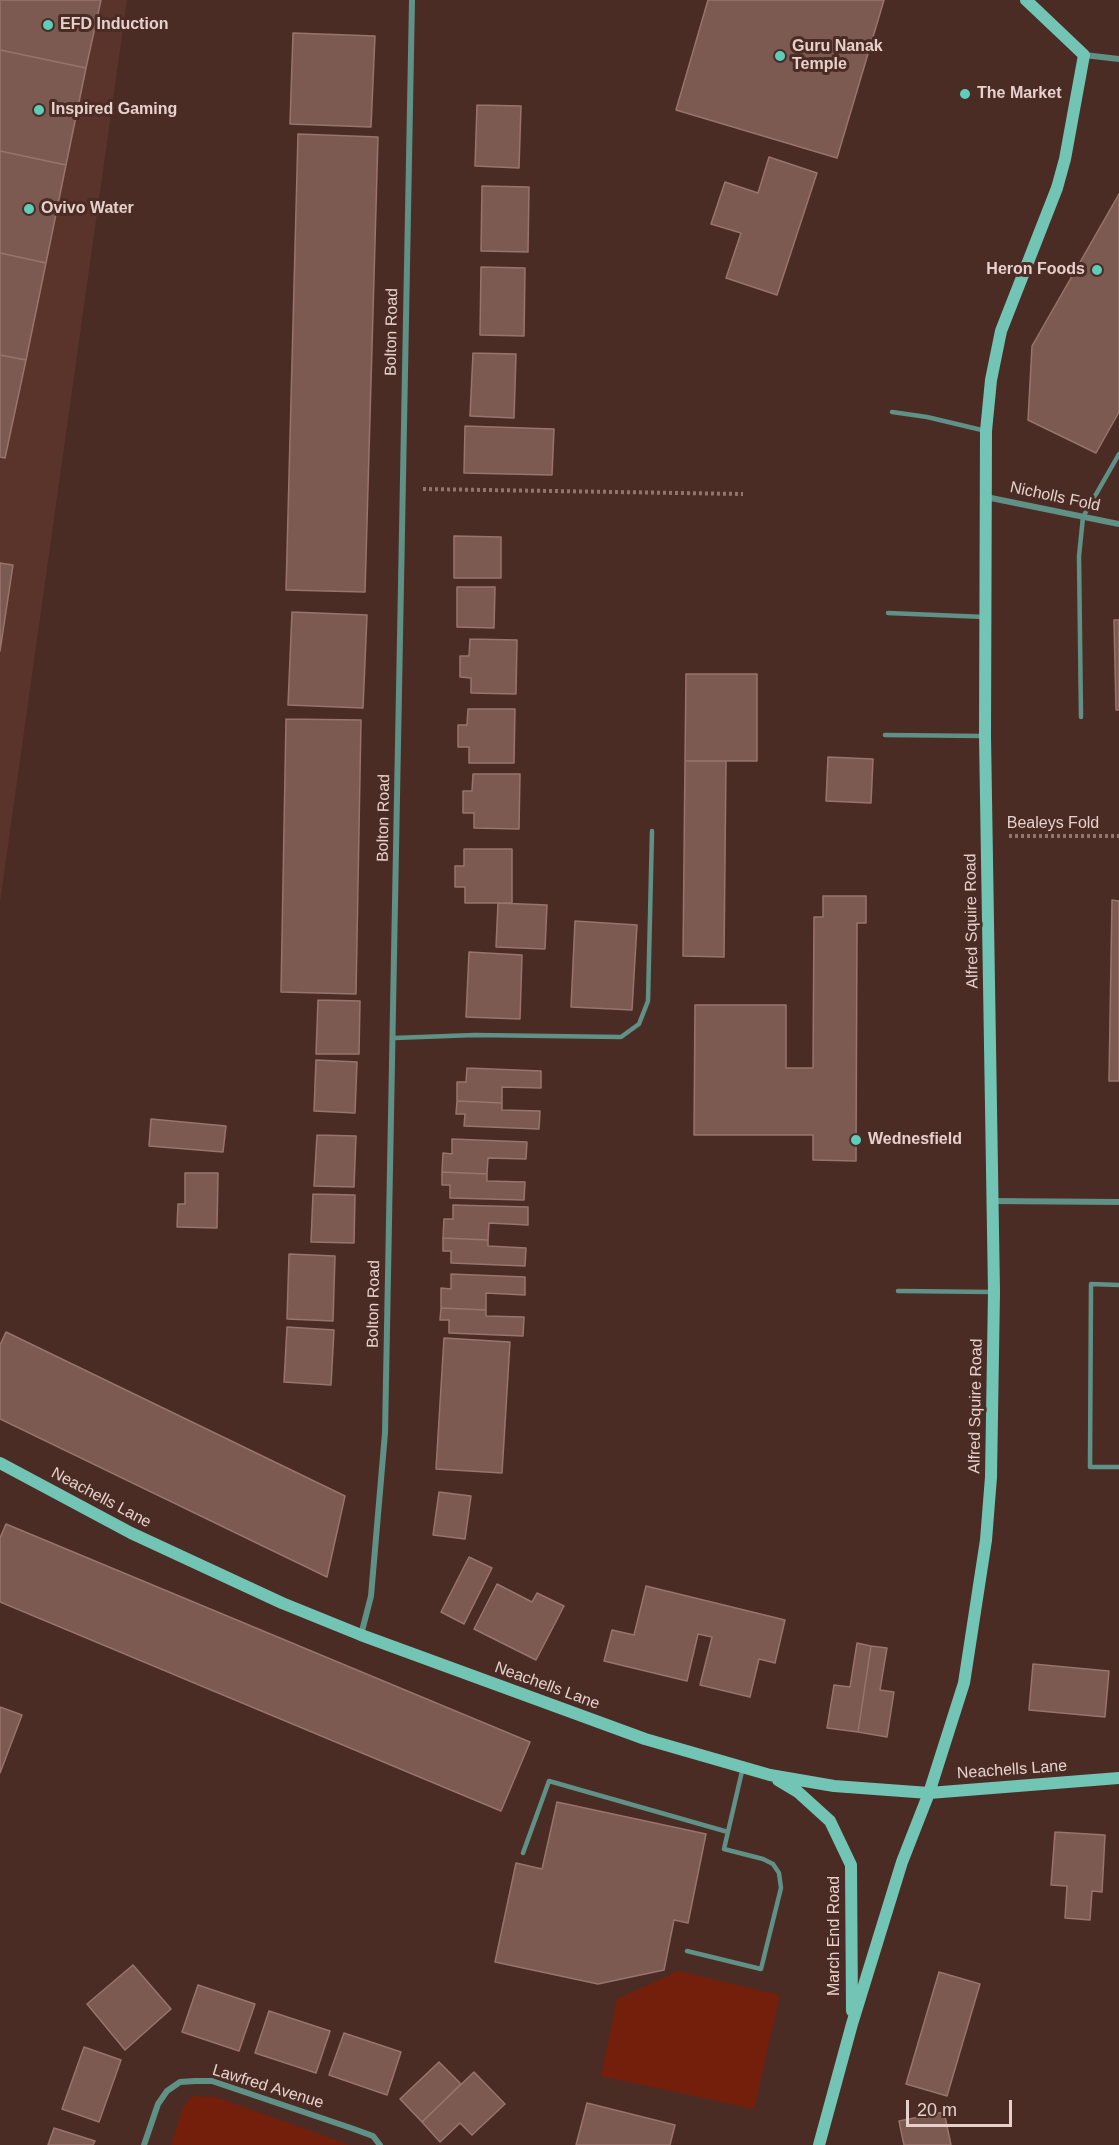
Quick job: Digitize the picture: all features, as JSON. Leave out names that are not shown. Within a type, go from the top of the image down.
[{"type":"street","name":"Bolton Road","points":[[361,1635],[371,1596],[385,1433],[412,0]]},
{"type":"street","points":[[1026,0],[1083,55],[1119,59]]},
{"type":"street","name":"Alfred Squire Road","points":[[929,1793],[964,1683],[986,1540],[991,1465],[994,1292],[985,736],[986,431],[991,380],[1001,331],[1057,188],[1065,159],[1083,55]]},
{"type":"street","name":"Nicholls Fold","points":[[985,497],[1119,525]]},
{"type":"street","points":[[991,1201],[1119,1202]]},
{"type":"street","name":"Neachells Lane","points":[[0,1464],[131,1533],[282,1603],[361,1635],[645,1739],[770,1775],[834,1786],[929,1793],[1119,1778]]},
{"type":"street","name":"March End Road","points":[[770,1775],[798,1792],[830,1821],[851,1865],[852,2024]]},
{"type":"street","name":"March End Road","points":[[819,2145],[852,2024],[902,1862],[929,1793]]},
{"type":"street","name":"Lawfred Avenue","points":[[144,2145],[158,2104],[167,2091],[180,2082],[195,2081],[212,2081],[351,2128],[373,2136],[380,2145]]},
{"type":"lane","points":[[892,412],[927,417],[986,431]]},
{"type":"lane","points":[[1081,717],[1079,556],[1083,517],[1119,454]]},
{"type":"lane","points":[[888,613],[985,616]]},
{"type":"lane","points":[[885,735],[985,736]]},
{"type":"lane","points":[[394,1038],[475,1035],[621,1037],[639,1024],[648,1001],[652,831]]},
{"type":"lane","points":[[1119,1285],[1092,1284],[1090,1467],[1119,1467]]},
{"type":"lane","points":[[898,1291],[994,1292]]},
{"type":"lane","points":[[687,1951],[761,1969],[781,1888],[779,1874],[772,1864],[763,1859],[724,1849],[743,1767]]},
{"type":"lane","points":[[523,1852],[549,1781],[728,1832]]},
{"type":"path","points":[[403,488],[743,494]]},
{"type":"path","name":"Bealeys Fold","points":[[987,836],[1119,836]]},
{"type":"shaded area","points":[[0,0],[127,0],[0,902]]},
{"type":"shaded area","points":[[678,1971],[780,1995],[754,2109],[601,2076],[617,1999]]},
{"type":"shaded area","points":[[192,2096],[216,2097],[350,2145],[171,2145],[183,2107]]},
{"type":"building","name":"EFD Induction","points":[[0,0],[101,0],[86,68],[0,50]]},
{"type":"building","name":"Guru Nanak Temple","points":[[708,0],[884,0],[837,158],[676,110]]},
{"type":"building","points":[[293,33],[375,36],[371,127],[290,124]]},
{"type":"building","name":"Inspired Gaming","points":[[0,50],[86,68],[66,165],[0,151]]},
{"type":"building","points":[[477,105],[521,106],[519,168],[475,166]]},
{"type":"building","points":[[298,134],[378,137],[365,592],[286,590]]},
{"type":"building","name":"Ovivo Water","points":[[0,151],[66,165],[46,263],[0,253]]},
{"type":"building","points":[[769,157],[817,173],[777,295],[726,278],[741,233],[711,224],[725,182],[758,193]]},
{"type":"building","points":[[482,186],[529,187],[528,252],[481,251]]},
{"type":"building","name":"Heron Foods","points":[[1119,194],[1119,412],[1096,453],[1028,420],[1032,346]]},
{"type":"building","name":"Ovivo Water","points":[[0,253],[46,263],[26,360],[0,355]]},
{"type":"building","points":[[481,267],[525,268],[524,336],[480,335]]},
{"type":"building","points":[[473,353],[516,354],[514,418],[470,416]]},
{"type":"building","points":[[0,355],[26,360],[5,458],[0,457]]},
{"type":"building","points":[[465,426],[554,429],[552,475],[464,473]]},
{"type":"building","points":[[454,536],[501,537],[501,578],[454,578]]},
{"type":"building","points":[[0,563],[13,565],[0,651]]},
{"type":"building","points":[[457,587],[495,587],[494,628],[457,627]]},
{"type":"building","points":[[292,612],[367,615],[363,708],[288,705]]},
{"type":"building","points":[[1114,620],[1119,620],[1119,710],[1116,710]]},
{"type":"building","points":[[470,639],[517,640],[516,694],[471,693],[471,678],[460,677],[460,656],[469,656]]},
{"type":"building","points":[[686,674],[757,674],[757,761],[685,761]]},
{"type":"building","points":[[468,709],[515,709],[514,763],[469,763],[469,747],[458,747],[458,725],[467,725]]},
{"type":"building","points":[[286,719],[361,720],[356,994],[281,992]]},
{"type":"building","points":[[828,757],[873,759],[871,803],[826,801]]},
{"type":"building","points":[[685,761],[726,761],[724,957],[683,956]]},
{"type":"building","points":[[473,774],[520,774],[519,829],[474,828],[474,813],[463,813],[463,791],[472,791]]},
{"type":"building","points":[[464,849],[512,849],[512,903],[465,903],[465,887],[455,887],[455,866],[464,866]]},
{"type":"building","points":[[823,896],[866,896],[866,923],[857,923],[856,1161],[813,1160],[813,1135],[694,1135],[695,1005],[786,1005],[786,1068],[813,1068],[814,917],[823,917]]},
{"type":"building","points":[[1112,900],[1119,901],[1119,1081],[1109,1081]]},
{"type":"building","points":[[498,903],[547,905],[545,949],[496,947]]},
{"type":"building","points":[[575,921],[637,925],[632,1010],[571,1007]]},
{"type":"building","points":[[469,952],[522,955],[520,1019],[466,1017]]},
{"type":"building","points":[[318,1000],[360,1001],[359,1054],[316,1054]]},
{"type":"building","points":[[316,1060],[357,1062],[355,1113],[314,1111]]},
{"type":"building","points":[[467,1068],[541,1071],[541,1088],[502,1087],[502,1103],[457,1101],[457,1082],[466,1082]]},
{"type":"building","points":[[457,1101],[502,1103],[502,1110],[540,1111],[539,1129],[464,1126],[465,1114],[456,1114]]},
{"type":"building","points":[[151,1119],[226,1126],[223,1152],[149,1146]]},
{"type":"building","points":[[317,1135],[356,1136],[354,1187],[314,1186]]},
{"type":"building","points":[[452,1139],[527,1142],[526,1159],[488,1158],[487,1174],[442,1172],[443,1153],[452,1154]]},
{"type":"building","points":[[442,1172],[487,1174],[487,1181],[525,1182],[524,1200],[450,1198],[450,1185],[442,1185]]},
{"type":"building","points":[[185,1173],[218,1173],[217,1228],[177,1227],[178,1204],[185,1204]]},
{"type":"building","points":[[313,1194],[355,1195],[354,1243],[311,1242]]},
{"type":"building","points":[[453,1205],[528,1207],[528,1225],[489,1223],[488,1240],[443,1238],[444,1219],[453,1219]]},
{"type":"building","points":[[443,1238],[488,1240],[488,1246],[526,1248],[525,1266],[451,1263],[451,1251],[443,1251]]},
{"type":"building","points":[[289,1254],[335,1256],[333,1321],[287,1319]]},
{"type":"building","points":[[451,1274],[525,1277],[525,1295],[486,1293],[486,1310],[441,1308],[441,1288],[451,1289]]},
{"type":"building","points":[[441,1308],[486,1310],[486,1316],[524,1317],[523,1336],[449,1333],[449,1320],[440,1320]]},
{"type":"building","points":[[287,1327],[334,1330],[331,1385],[284,1382]]},
{"type":"building","points":[[6,1332],[345,1496],[327,1577],[0,1419],[0,1345]]},
{"type":"building","points":[[444,1338],[510,1342],[502,1473],[436,1469]]},
{"type":"building","points":[[439,1492],[471,1496],[465,1539],[433,1535]]},
{"type":"building","points":[[6,1524],[530,1742],[501,1811],[0,1602],[0,1538]]},
{"type":"building","points":[[469,1557],[492,1568],[464,1624],[441,1612]]},
{"type":"building","points":[[497,1584],[532,1602],[537,1593],[564,1606],[536,1660],[474,1629]]},
{"type":"building","points":[[646,1586],[785,1620],[775,1663],[759,1659],[750,1697],[700,1685],[712,1637],[698,1634],[687,1681],[604,1661],[612,1630],[634,1635]]},
{"type":"building","points":[[857,1643],[871,1646],[858,1732],[827,1728],[834,1685],[850,1687]]},
{"type":"building","points":[[871,1646],[887,1648],[880,1690],[894,1692],[887,1737],[858,1732]]},
{"type":"building","points":[[1033,1664],[1109,1671],[1105,1717],[1029,1710]]},
{"type":"building","points":[[0,1707],[22,1715],[0,1773]]},
{"type":"building","points":[[557,1802],[706,1834],[688,1923],[674,1920],[664,1970],[598,1984],[495,1962],[516,1863],[542,1869]]},
{"type":"building","points":[[1055,1832],[1105,1835],[1102,1892],[1092,1891],[1090,1920],[1065,1918],[1067,1886],[1051,1885]]},
{"type":"building","points":[[133,1965],[171,2009],[125,2050],[87,2004]]},
{"type":"building","points":[[939,1972],[980,1984],[947,2096],[906,2084]]},
{"type":"building","points":[[198,1985],[255,2004],[239,2051],[182,2032]]},
{"type":"building","points":[[269,2011],[330,2031],[316,2073],[255,2053]]},
{"type":"building","points":[[344,2033],[401,2052],[387,2095],[329,2075]]},
{"type":"building","points":[[84,2047],[121,2060],[99,2122],[62,2109]]},
{"type":"building","points":[[439,2062],[461,2084],[422,2122],[400,2099]]},
{"type":"building","points":[[474,2072],[505,2104],[472,2135],[460,2123],[440,2142],[422,2122]]},
{"type":"building","points":[[587,2103],[675,2125],[670,2145],[576,2145]]},
{"type":"building","points":[[944,2112],[951,2145],[904,2145],[899,2121]]},
{"type":"building","points":[[54,2128],[95,2141],[93,2145],[48,2145]]},
{"type":"place","name":"EFD Induction","points":[[48,25]]},
{"type":"place","name":"Guru Nanak Temple","points":[[780,56]]},
{"type":"place","name":"The Market","points":[[965,94]]},
{"type":"place","name":"Inspired Gaming","points":[[39,110]]},
{"type":"place","name":"Ovivo Water","points":[[29,209]]},
{"type":"place","name":"Heron Foods","points":[[1097,270]]},
{"type":"place","name":"Wednesfield","points":[[856,1140]]}]
